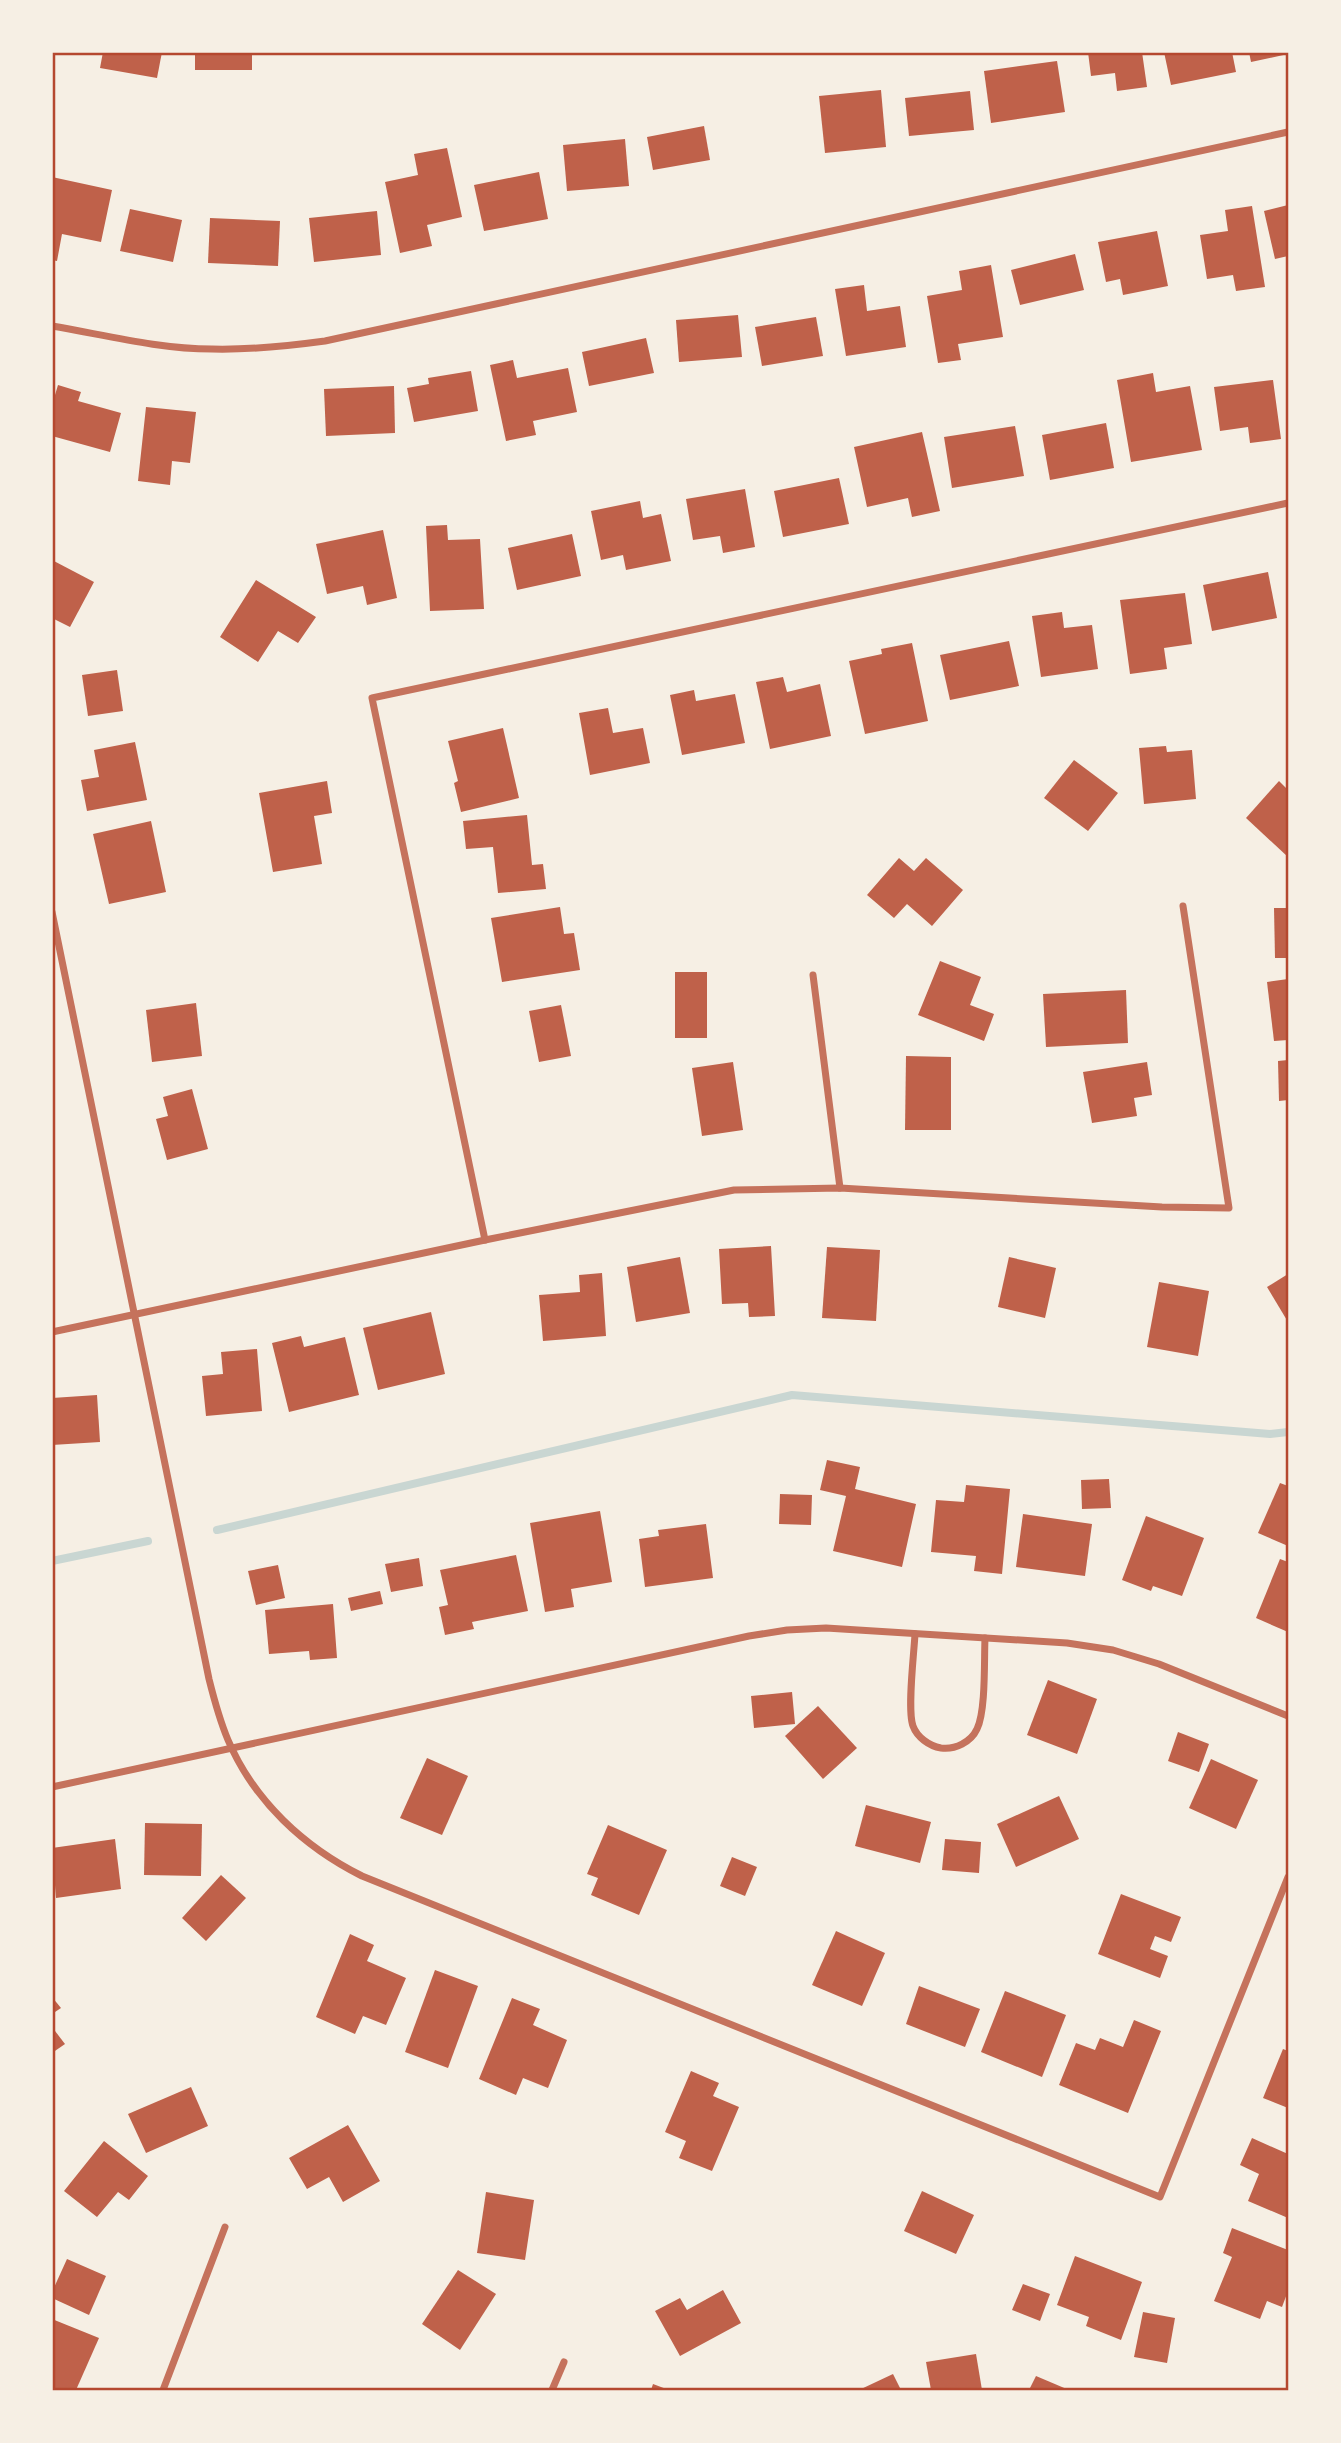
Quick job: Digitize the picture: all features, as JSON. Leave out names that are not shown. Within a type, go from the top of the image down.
[{"type":"street","points":[[52,326],[159,345],[210,349],[268,348],[325,341],[1289,132]]},
{"type":"street","points":[[485,1240],[372,698],[1289,503]]},
{"type":"street","points":[[52,1332],[734,1190],[840,1188],[1162,1207],[1229,1208],[1183,906]]},
{"type":"street","points":[[52,912],[218,1711],[247,1773],[287,1824],[316,1850],[362,1876],[1160,2197],[1289,1877]]},
{"type":"street","points":[[813,975],[840,1188]]},
{"type":"street","points":[[52,1787],[787,1630],[826,1628],[1067,1643],[1113,1650],[1159,1664],[1289,1716]]},
{"type":"street","points":[[915,1634],[911,1712],[913,1725],[920,1737],[931,1745],[944,1749],[969,1740],[977,1729],[985,1638]]},
{"type":"street","points":[[163,2390],[225,2227]]},
{"type":"street","points":[[552,2390],[564,2362]]},
{"type":"building","points":[[103,52],[162,52],[157,78],[100,68]]},
{"type":"building","points":[[195,52],[252,52],[252,70],[195,70]]},
{"type":"building","points":[[1088,52],[1142,52],[1147,87],[1117,91],[1115,73],[1091,76]]},
{"type":"building","points":[[1164,52],[1232,52],[1236,72],[1171,85]]},
{"type":"building","points":[[1249,52],[1288,52],[1288,54],[1251,62]]},
{"type":"building","points":[[1057,61],[1065,112],[991,123],[984,71]]},
{"type":"building","points":[[881,90],[886,147],[825,153],[819,96]]},
{"type":"building","points":[[970,91],[974,130],[909,136],[905,98]]},
{"type":"building","points":[[704,126],[710,160],[653,170],[647,137]]},
{"type":"building","points":[[625,139],[629,186],[567,191],[563,145]]},
{"type":"building","points":[[447,148],[462,217],[427,225],[432,246],[400,253],[385,182],[418,175],[414,154]]},
{"type":"building","points":[[539,172],[548,219],[484,231],[474,185]]},
{"type":"building","points":[[52,177],[112,190],[101,242],[62,234],[57,261],[52,260]]},
{"type":"building","points":[[1288,205],[1288,256],[1275,259],[1264,211]]},
{"type":"building","points":[[1252,206],[1265,287],[1236,291],[1233,275],[1207,279],[1200,235],[1228,231],[1225,210]]},
{"type":"building","points":[[130,209],[182,220],[173,262],[120,251]]},
{"type":"building","points":[[377,211],[381,255],[314,262],[309,218]]},
{"type":"building","points":[[210,218],[280,221],[278,266],[208,263]]},
{"type":"building","points":[[1157,231],[1168,286],[1123,295],[1120,279],[1106,282],[1098,242]]},
{"type":"building","points":[[1075,254],[1084,290],[1020,305],[1011,270]]},
{"type":"building","points":[[991,265],[1003,337],[958,344],[961,360],[938,363],[927,296],[962,290],[959,271]]},
{"type":"building","points":[[864,285],[867,311],[900,306],[906,347],[846,356],[835,289]]},
{"type":"building","points":[[738,315],[742,357],[679,362],[676,320]]},
{"type":"building","points":[[816,317],[823,356],[762,366],[755,327]]},
{"type":"building","points":[[646,338],[654,373],[589,386],[582,352]]},
{"type":"building","points":[[513,360],[517,378],[568,368],[577,412],[533,421],[536,435],[506,441],[490,365]]},
{"type":"building","points":[[471,371],[478,411],[414,422],[407,388],[429,384],[428,378]]},
{"type":"building","points":[[1153,373],[1156,392],[1190,386],[1202,450],[1131,462],[1117,380]]},
{"type":"building","points":[[1273,380],[1281,439],[1250,443],[1248,427],[1220,431],[1214,387]]},
{"type":"building","points":[[58,385],[81,392],[78,401],[121,413],[110,452],[52,436],[52,405]]},
{"type":"building","points":[[394,386],[395,433],[326,436],[324,389]]},
{"type":"building","points":[[146,407],[196,412],[190,463],[172,461],[170,485],[138,481]]},
{"type":"building","points":[[1106,423],[1114,468],[1050,480],[1042,435]]},
{"type":"building","points":[[1015,426],[1024,476],[952,488],[944,437]]},
{"type":"building","points":[[922,432],[940,511],[912,517],[908,498],[867,507],[854,447]]},
{"type":"building","points":[[839,478],[849,524],[783,537],[774,491]]},
{"type":"building","points":[[745,489],[755,547],[723,553],[720,536],[693,540],[686,499]]},
{"type":"building","points":[[640,501],[643,518],[661,514],[671,561],[626,570],[623,555],[601,560],[591,511]]},
{"type":"building","points":[[447,525],[448,540],[480,539],[484,609],[430,611],[426,526]]},
{"type":"building","points":[[383,530],[397,598],[367,605],[363,586],[327,594],[316,544]]},
{"type":"building","points":[[572,534],[581,576],[517,590],[508,548]]},
{"type":"building","points":[[52,560],[94,582],[70,627],[52,618]]},
{"type":"building","points":[[1268,572],[1277,618],[1212,631],[1203,585]]},
{"type":"building","points":[[256,580],[316,617],[298,643],[278,631],[258,662],[220,637]]},
{"type":"building","points":[[1185,593],[1192,644],[1164,648],[1167,669],[1130,674],[1120,600]]},
{"type":"building","points":[[1062,612],[1064,628],[1092,625],[1098,669],[1041,677],[1032,616]]},
{"type":"building","points":[[1009,641],[1019,686],[950,700],[940,655]]},
{"type":"building","points":[[912,643],[928,721],[865,734],[849,661],[882,654],[881,649]]},
{"type":"building","points":[[117,670],[123,711],[88,716],[82,675]]},
{"type":"building","points":[[783,677],[787,692],[820,684],[831,736],[770,749],[756,682]]},
{"type":"building","points":[[694,690],[696,701],[735,694],[745,743],[682,755],[670,695]]},
{"type":"building","points":[[608,708],[613,733],[643,728],[650,763],[590,775],[579,713]]},
{"type":"building","points":[[503,728],[519,798],[461,812],[454,783],[458,781],[448,741]]},
{"type":"building","points":[[135,742],[147,800],[87,811],[81,780],[99,777],[94,750]]},
{"type":"building","points":[[1166,746],[1167,752],[1192,750],[1196,799],[1144,804],[1139,748]]},
{"type":"building","points":[[1074,760],[1118,793],[1088,831],[1044,798]]},
{"type":"building","points":[[327,781],[332,813],[314,816],[322,864],[273,872],[259,793]]},
{"type":"building","points":[[1279,781],[1288,790],[1288,857],[1246,818]]},
{"type":"building","points":[[527,815],[532,865],[543,864],[546,889],[498,893],[493,847],[466,849],[463,821]]},
{"type":"building","points":[[151,821],[166,892],[109,904],[93,834]]},
{"type":"building","points":[[899,858],[914,871],[926,858],[963,890],[932,926],[907,904],[894,918],[867,895]]},
{"type":"building","points":[[560,907],[564,934],[574,933],[580,970],[502,982],[491,918]]},
{"type":"building","points":[[1274,908],[1288,908],[1288,958],[1275,958]]},
{"type":"building","points":[[940,961],[981,977],[970,1005],[994,1014],[984,1041],[918,1015]]},
{"type":"building","points":[[675,972],[707,972],[707,1038],[675,1038]]},
{"type":"building","points":[[1288,979],[1288,1040],[1274,1041],[1267,982]]},
{"type":"building","points":[[1126,990],[1128,1043],[1046,1047],[1043,994]]},
{"type":"building","points":[[196,1003],[202,1056],[152,1062],[146,1010]]},
{"type":"building","points":[[561,1005],[571,1056],[539,1062],[529,1011]]},
{"type":"building","points":[[906,1056],[951,1057],[951,1130],[905,1130]]},
{"type":"building","points":[[1288,1060],[1288,1100],[1279,1101],[1278,1061]]},
{"type":"building","points":[[733,1062],[743,1130],[702,1136],[692,1068]]},
{"type":"building","points":[[1147,1062],[1152,1095],[1134,1098],[1137,1116],[1092,1123],[1083,1072]]},
{"type":"building","points":[[192,1089],[208,1149],[167,1160],[156,1119],[168,1116],[163,1097]]},
{"type":"building","points":[[771,1246],[775,1316],[749,1317],[748,1303],[722,1304],[719,1249]]},
{"type":"building","points":[[827,1247],[880,1250],[876,1321],[822,1318]]},
{"type":"building","points":[[680,1257],[690,1313],[636,1322],[627,1267]]},
{"type":"building","points":[[1009,1257],[1056,1268],[1045,1318],[998,1307]]},
{"type":"building","points":[[602,1273],[606,1336],[543,1341],[539,1295],[580,1292],[579,1275]]},
{"type":"building","points":[[1288,1274],[1288,1322],[1267,1287]]},
{"type":"building","points":[[1159,1282],[1209,1291],[1198,1356],[1147,1347]]},
{"type":"building","points":[[431,1312],[445,1374],[378,1390],[363,1328]]},
{"type":"building","points":[[301,1336],[304,1347],[345,1337],[359,1395],[289,1412],[272,1343]]},
{"type":"building","points":[[257,1349],[262,1411],[206,1416],[202,1376],[223,1374],[221,1352]]},
{"type":"building","points":[[97,1395],[100,1442],[52,1445],[52,1398]]},
{"type":"building","points":[[827,1460],[860,1467],[855,1489],[916,1504],[902,1567],[833,1551],[846,1496],[820,1490]]},
{"type":"building","points":[[1109,1479],[1111,1508],[1082,1509],[1081,1480]]},
{"type":"building","points":[[1280,1483],[1288,1486],[1288,1546],[1258,1533]]},
{"type":"building","points":[[966,1485],[1010,1489],[1002,1574],[974,1571],[976,1556],[931,1552],[936,1500],[964,1502]]},
{"type":"building","points":[[780,1494],[812,1495],[811,1525],[779,1524]]},
{"type":"building","points":[[600,1511],[612,1582],[571,1589],[574,1607],[545,1612],[530,1523]]},
{"type":"building","points":[[1023,1514],[1092,1524],[1085,1576],[1016,1567]]},
{"type":"building","points":[[1146,1516],[1204,1538],[1182,1596],[1153,1586],[1151,1591],[1122,1580]]},
{"type":"building","points":[[706,1524],[713,1578],[645,1587],[639,1539],[659,1536],[658,1530]]},
{"type":"building","points":[[516,1555],[528,1611],[472,1622],[474,1629],[445,1635],[439,1607],[448,1605],[440,1570]]},
{"type":"building","points":[[419,1558],[423,1586],[391,1592],[385,1564]]},
{"type":"building","points":[[1280,1559],[1288,1562],[1288,1632],[1256,1618]]},
{"type":"building","points":[[278,1565],[285,1598],[256,1605],[248,1571]]},
{"type":"building","points":[[380,1591],[383,1604],[351,1611],[348,1598]]},
{"type":"building","points":[[333,1604],[337,1658],[310,1660],[309,1651],[269,1654],[265,1610]]},
{"type":"building","points":[[1048,1680],[1097,1699],[1077,1754],[1027,1735]]},
{"type":"building","points":[[792,1692],[795,1724],[754,1728],[751,1696]]},
{"type":"building","points":[[818,1706],[857,1748],[823,1779],[785,1736]]},
{"type":"building","points":[[1178,1732],[1209,1744],[1199,1772],[1168,1761]]},
{"type":"building","points":[[427,1758],[468,1776],[442,1835],[400,1818]]},
{"type":"building","points":[[1211,1759],[1258,1780],[1236,1829],[1189,1808]]},
{"type":"building","points":[[1059,1796],[1079,1839],[1016,1867],[997,1824]]},
{"type":"building","points":[[866,1805],[931,1822],[920,1863],[855,1846]]},
{"type":"building","points":[[145,1823],[202,1824],[201,1876],[144,1875]]},
{"type":"building","points":[[608,1825],[667,1850],[639,1915],[591,1895],[598,1878],[587,1874]]},
{"type":"building","points":[[115,1839],[121,1889],[56,1898],[52,1848]]},
{"type":"building","points":[[945,1839],[981,1842],[979,1873],[942,1870]]},
{"type":"building","points":[[732,1857],[757,1867],[745,1896],[720,1886]]},
{"type":"building","points":[[221,1875],[246,1898],[206,1941],[182,1918]]},
{"type":"building","points":[[1121,1894],[1181,1917],[1171,1942],[1155,1936],[1150,1949],[1168,1956],[1160,1978],[1098,1954]]},
{"type":"building","points":[[836,1931],[885,1953],[862,2006],[812,1985]]},
{"type":"building","points":[[350,1934],[374,1945],[367,1961],[406,1978],[386,2025],[363,2016],[355,2034],[316,2017]]},
{"type":"building","points":[[435,1970],[478,1986],[448,2068],[405,2052]]},
{"type":"building","points":[[919,1986],[980,2009],[965,2047],[906,2024]]},
{"type":"building","points":[[1005,1991],[1066,2015],[1042,2077],[981,2052]]},
{"type":"building","points":[[52,1997],[61,2008],[52,2014]]},
{"type":"building","points":[[512,1998],[540,2009],[533,2025],[567,2040],[548,2088],[523,2078],[516,2095],[479,2079]]},
{"type":"building","points":[[1134,2020],[1161,2031],[1128,2113],[1059,2085],[1076,2043],[1095,2050],[1100,2038],[1123,2047]]},
{"type":"building","points":[[52,2027],[65,2044],[52,2053]]},
{"type":"building","points":[[1283,2049],[1288,2051],[1288,2108],[1263,2098]]},
{"type":"building","points":[[691,2071],[719,2083],[713,2096],[739,2107],[712,2171],[679,2158],[686,2141],[665,2132]]},
{"type":"building","points":[[191,2087],[208,2126],[146,2153],[128,2114]]},
{"type":"building","points":[[348,2125],[380,2181],[343,2202],[329,2177],[307,2189],[289,2158]]},
{"type":"building","points":[[1252,2138],[1288,2154],[1288,2218],[1248,2201],[1259,2174],[1240,2165]]},
{"type":"building","points":[[104,2141],[148,2176],[129,2200],[118,2192],[97,2217],[64,2191]]},
{"type":"building","points":[[922,2191],[974,2215],[956,2254],[904,2231]]},
{"type":"building","points":[[486,2192],[534,2200],[525,2260],[477,2253]]},
{"type":"building","points":[[1232,2228],[1288,2250],[1288,2291],[1282,2307],[1267,2301],[1260,2319],[1214,2301],[1232,2257],[1223,2253]]},
{"type":"building","points":[[1075,2256],[1142,2282],[1121,2340],[1086,2326],[1089,2317],[1057,2305]]},
{"type":"building","points":[[67,2259],[106,2276],[89,2315],[52,2298],[52,2292]]},
{"type":"building","points":[[458,2270],[496,2294],[460,2350],[422,2324]]},
{"type":"building","points":[[1023,2284],[1050,2294],[1040,2321],[1012,2310]]},
{"type":"building","points":[[723,2290],[741,2323],[680,2356],[655,2311],[680,2298],[687,2310]]},
{"type":"building","points":[[1143,2312],[1175,2318],[1167,2363],[1134,2357]]},
{"type":"building","points":[[52,2319],[99,2338],[76,2390],[52,2390]]},
{"type":"building","points":[[976,2354],[982,2390],[931,2390],[926,2362]]},
{"type":"building","points":[[893,2374],[901,2390],[859,2390]]},
{"type":"building","points":[[1036,2376],[1069,2390],[1029,2390]]},
{"type":"building","points":[[653,2384],[669,2390],[651,2390]]},
{"type":"waterway","points":[[217,1530],[792,1395],[1270,1434],[1288,1432]]},
{"type":"waterway","points":[[52,1561],[148,1541]]}]
